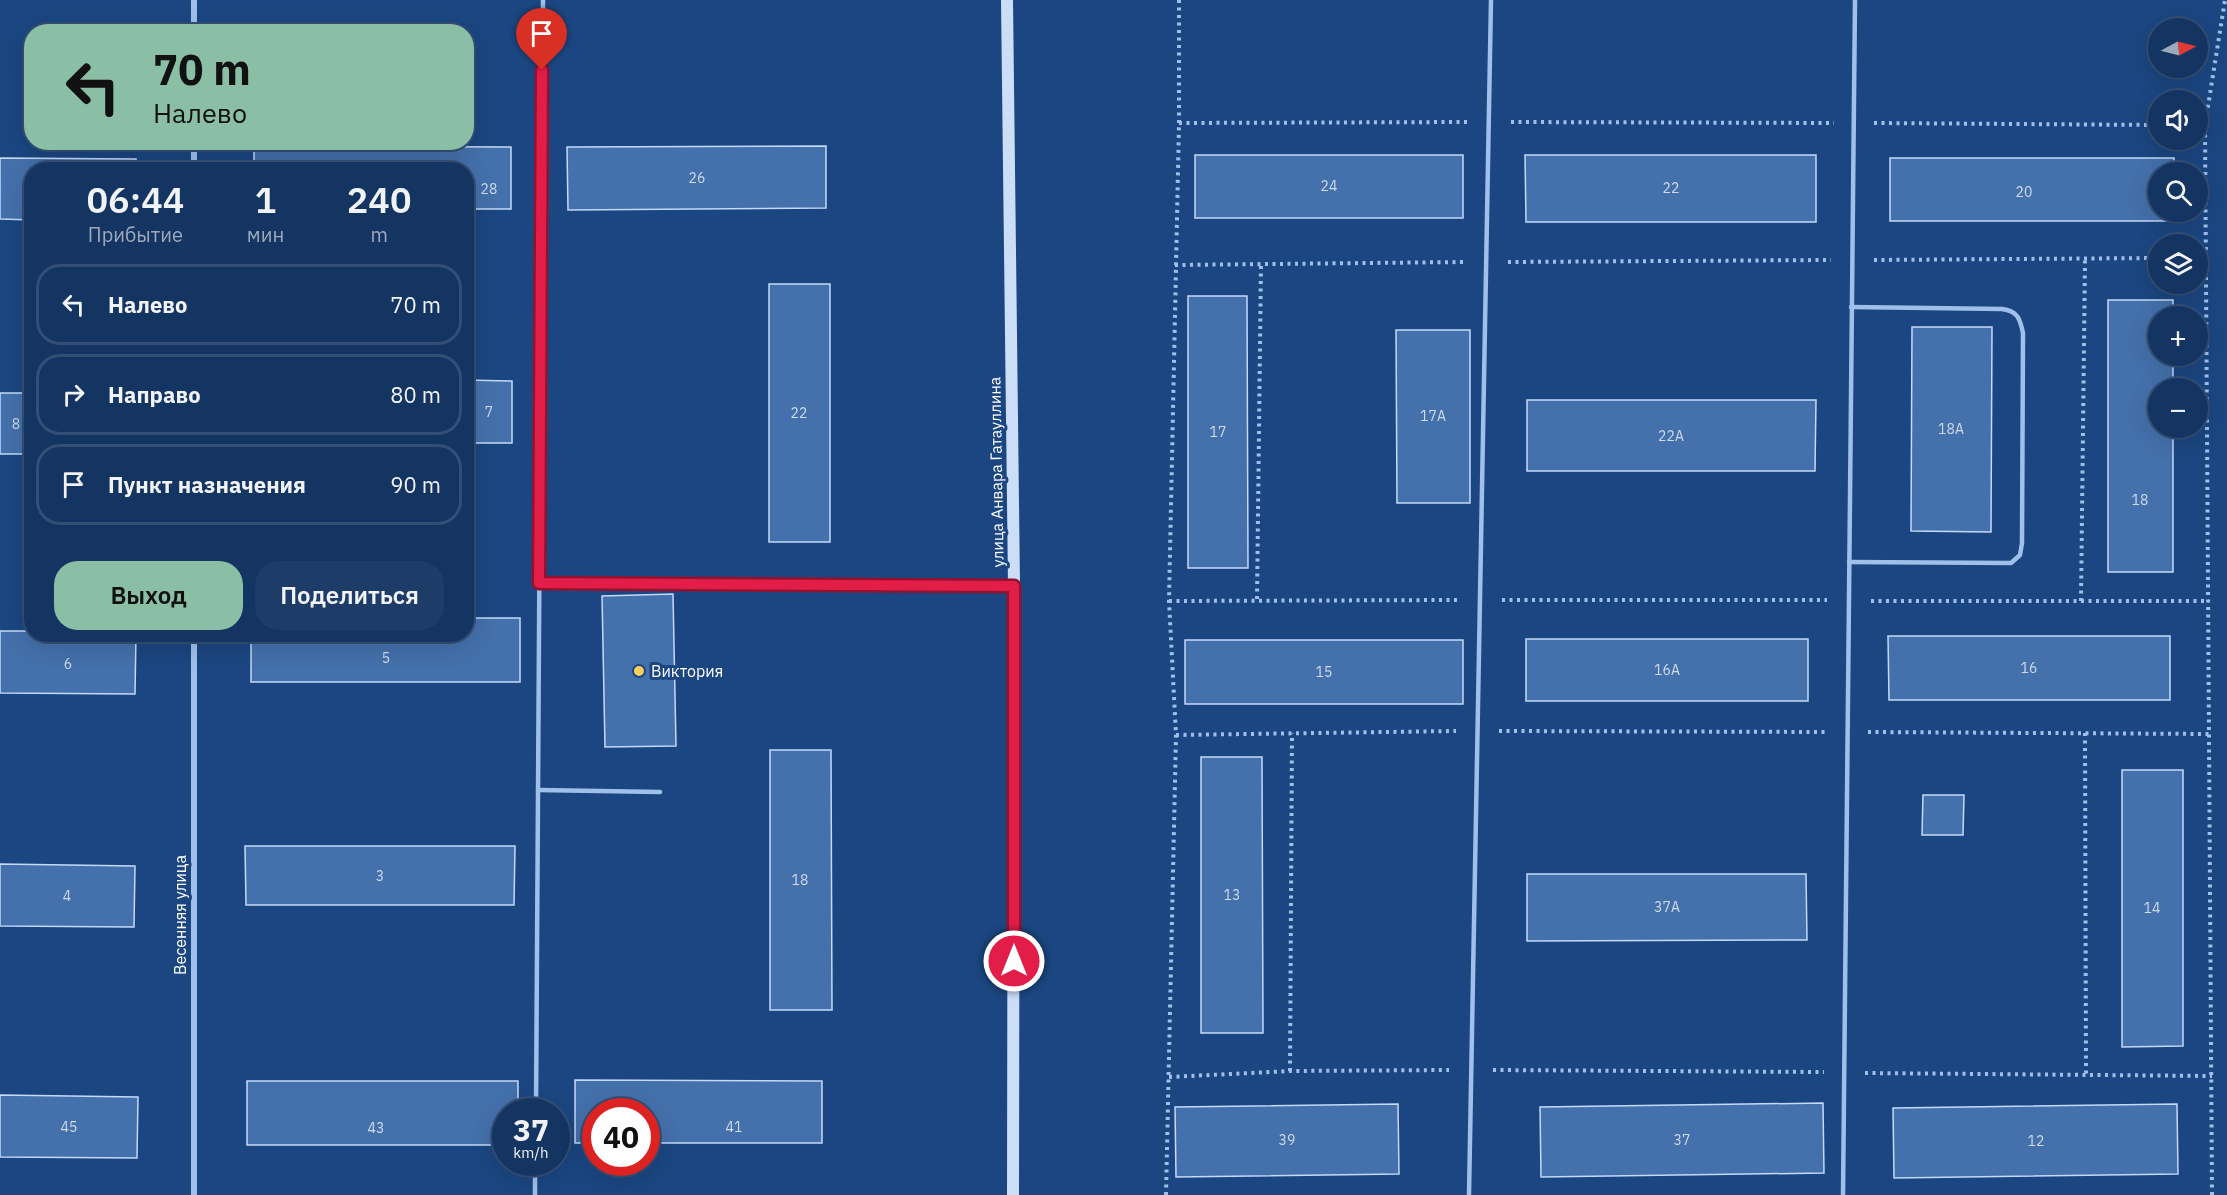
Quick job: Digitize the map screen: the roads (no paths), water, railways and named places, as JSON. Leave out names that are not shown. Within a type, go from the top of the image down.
[{"type":"street","points":[[194,24],[195,0]]},
{"type":"street","name":"улица Анвара Гатауллина","points":[[1007,0],[1014,586],[1013,1195]]},
{"type":"street","name":"Весенняя улица","points":[[194,642],[194,1195]]},
{"type":"lane","points":[[536,1098],[543,0]]},
{"type":"lane","points":[[1470,1195],[1491,0]]},
{"type":"lane","points":[[1843,1195],[1855,0]]},
{"type":"lane","points":[[1849,562],[2011,563],[2020,555],[2022,531],[2023,333],[2019,317],[2011,310],[2002,309],[1851,307]]},
{"type":"lane","points":[[539,583],[1014,586]]},
{"type":"lane","points":[[538,790],[660,792]]},
{"type":"lane","points":[[535,1176],[535,1195]]},
{"type":"place","name":"Виктория","points":[[639,671]]}]
